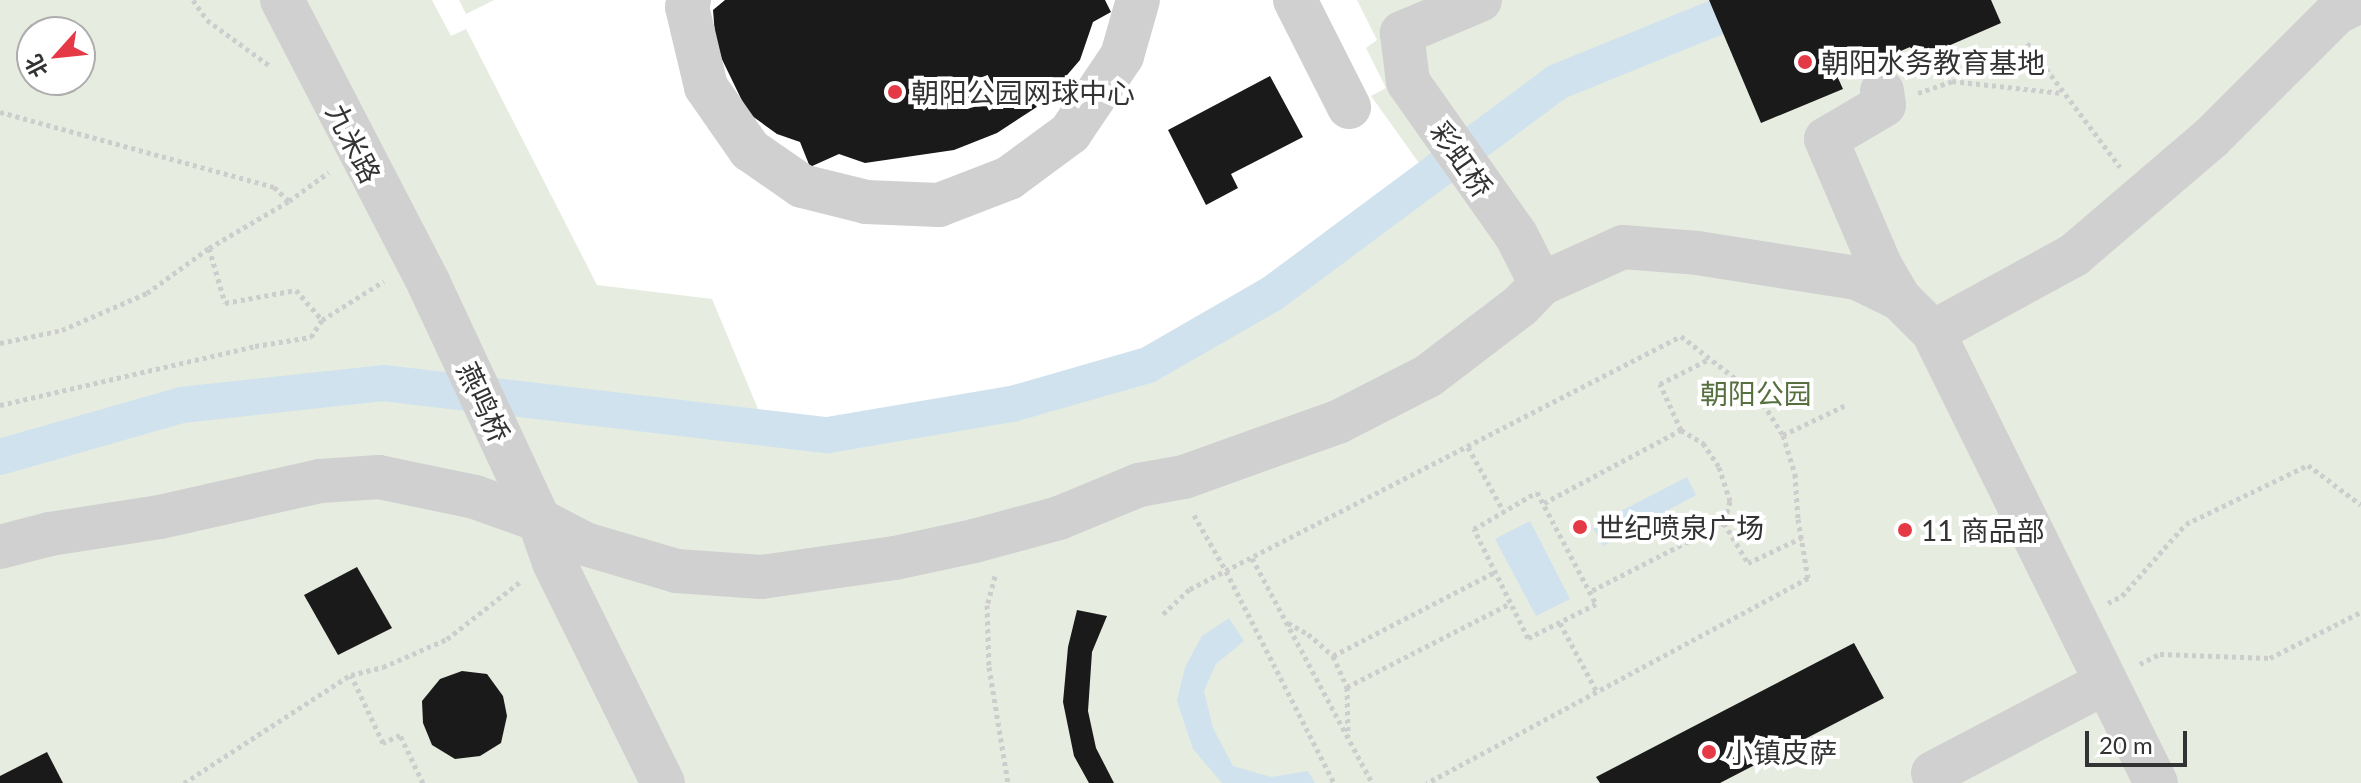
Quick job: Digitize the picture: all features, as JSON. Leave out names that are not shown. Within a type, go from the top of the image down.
[{"type":"lane","name":"九米路","points":[[282,0],[356,147],[413,278]]},
{"type":"lane","points":[[689,0],[687,7],[706,87],[750,150],[802,186],[866,202],[939,205],[1009,178],[1070,133],[1122,56],[1138,0]]},
{"type":"lane","points":[[1295,0],[1349,107]]},
{"type":"lane","name":"彩虹桥","points":[[1480,0],[1402,33],[1408,82],[1516,235],[1541,284]]},
{"type":"lane","points":[[1933,332],[2074,255],[2211,138],[2336,13],[2361,0]]},
{"type":"lane","points":[[1883,98],[1826,139],[1880,265],[1900,299],[1933,332],[2156,783]]},
{"type":"lane","points":[[0,547],[50,534],[160,517],[320,481],[379,477],[475,497],[539,520],[585,544],[677,571],[761,577],[895,558],[1059,518],[1139,485],[1184,477],[1338,422],[1428,376],[1520,306],[1541,284],[1623,247],[1697,253],[1857,278],[1900,299]]},
{"type":"lane","name":"燕鸣桥","points":[[413,278],[539,520],[554,562],[663,783]]},
{"type":"lane","points":[[1933,773],[2106,682]]},
{"type":"path","points":[[193,0],[207,20],[290,80],[329,93]]},
{"type":"path","points":[[2027,43],[2062,94],[2143,196]]},
{"type":"path","points":[[1883,98],[1952,81],[2062,94]]},
{"type":"path","points":[[0,112],[274,187],[289,201]]},
{"type":"path","points":[[0,343],[62,330],[147,293],[209,248],[289,201],[341,163],[356,147]]},
{"type":"path","points":[[209,248],[225,303],[296,290],[322,320]]},
{"type":"path","points":[[0,405],[255,346],[311,337],[322,320],[413,278]]},
{"type":"path","points":[[1163,614],[1190,589],[1681,336],[1759,397],[1783,435],[1795,474],[1808,578],[1427,783]]},
{"type":"path","points":[[1709,359],[1660,384],[1681,430],[1703,443],[1719,467],[1730,501],[1724,523],[1748,563],[1801,538]]},
{"type":"path","points":[[1783,435],[1844,406]]},
{"type":"path","points":[[1544,503],[1681,430]]},
{"type":"path","points":[[1468,447],[1504,512]]},
{"type":"path","points":[[2075,619],[2122,596],[2186,524],[2308,465],[2361,505]]},
{"type":"path","points":[[1184,477],[1187,503],[1226,571],[1334,783]]},
{"type":"path","points":[[1537,492],[1544,503],[1596,604],[1528,638],[1493,573],[1474,529],[1537,492]]},
{"type":"path","points":[[1589,592],[1724,523]]},
{"type":"path","points":[[1005,532],[987,605],[989,667],[1008,783]]},
{"type":"path","points":[[1252,558],[1372,783]]},
{"type":"path","points":[[1333,656],[1493,573]]},
{"type":"path","points":[[184,783],[351,675],[383,667],[447,639],[527,576]]},
{"type":"path","points":[[1347,687],[1509,604]]},
{"type":"path","points":[[2106,682],[2160,654],[2270,658],[2361,612]]},
{"type":"path","points":[[1287,622],[1308,634],[1333,656],[1347,687],[1348,737]]},
{"type":"path","points":[[1560,623],[1597,692]]},
{"type":"path","points":[[351,675],[383,743],[400,735],[423,783]]},
{"type":"green space","name":"朝阳公园","points":[[0,0],[432,0],[451,36],[466,29],[597,285],[712,299],[766,428],[828,435],[1012,404],[1148,365],[1273,293],[1429,177],[1371,96],[1386,88],[1366,48],[1377,40],[1357,0],[2361,0],[2361,783],[0,783]]},
{"type":"green space","points":[[459,0],[494,0],[466,14]]},
{"type":"water","points":[[1687,477],[1696,495],[1603,546],[1592,526]]},
{"type":"water","points":[[1530,521],[1570,599],[1536,616],[1495,539]]},
{"type":"water","points":[[1229,618],[1244,641],[1216,664],[1204,691],[1213,728],[1233,766],[1271,777],[1308,771],[1315,783],[1222,783],[1193,749],[1177,701],[1185,667],[1202,636]]},
{"type":"building","name":"朝阳公园网球中心","points":[[725,0],[1105,0],[1111,12],[1093,22],[1080,60],[1043,103],[997,133],[954,150],[865,163],[839,154],[810,167],[800,142],[777,134],[748,113],[716,47],[713,10]]},
{"type":"building","name":"朝阳水务教育基地","points":[[1709,0],[1991,0],[2001,23],[1916,60],[1910,47],[1838,78],[1843,89],[1761,123]]},
{"type":"building","points":[[1270,76],[1303,137],[1231,174],[1238,188],[1206,205],[1168,130]]},
{"type":"building","points":[[357,567],[392,628],[338,655],[304,595]]},
{"type":"building","points":[[1077,610],[1107,616],[1092,652],[1088,711],[1096,748],[1114,783],[1089,783],[1074,756],[1063,702],[1068,647]]},
{"type":"building","points":[[1854,643],[1884,698],[1720,783],[1600,783],[1596,777]]},
{"type":"building","points":[[462,671],[487,674],[503,696],[507,716],[501,743],[480,756],[455,759],[432,745],[423,723],[422,701],[440,679]]},
{"type":"building","points":[[47,752],[63,783],[0,783],[0,776]]},
{"type":"waterway","points":[[0,457],[181,405],[383,383],[828,435],[1012,404],[1148,365],[1273,293],[1557,82],[1759,0]]},
{"type":"place","name":"朝阳水务教育基地","points":[[1805,62]]},
{"type":"place","name":"朝阳公园网球中心","points":[[895,92]]},
{"type":"place","name":"世纪喷泉广场","points":[[1580,527]]},
{"type":"place","name":"11 商品部","points":[[1905,530]]},
{"type":"place","name":"小镇皮萨","points":[[1709,752]]}]
